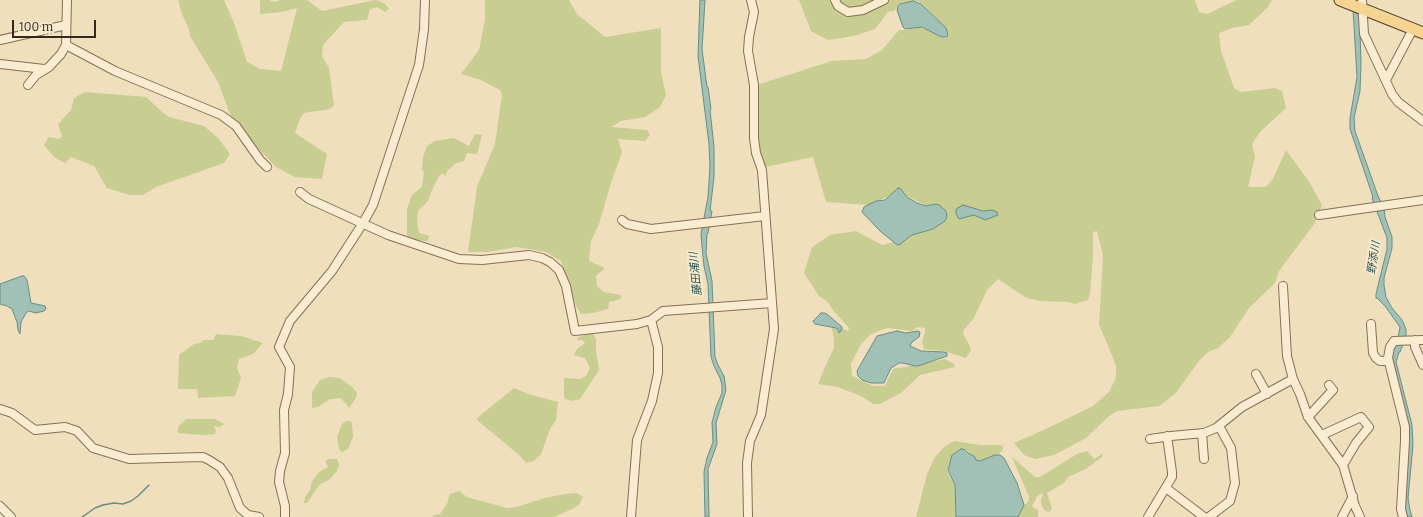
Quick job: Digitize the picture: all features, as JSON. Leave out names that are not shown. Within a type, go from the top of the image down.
[{"type":"main road","points":[[1345,2],[1363,4],[1418,31]]},
{"type":"street","points":[[28,85],[36,75],[44,70],[61,54],[66,45],[68,0]]},
{"type":"street","points":[[285,517],[285,506],[279,482],[280,471],[285,453],[284,410],[288,394],[290,367],[279,347],[290,321],[332,271],[373,205],[419,65],[424,29],[425,0]]},
{"type":"street","points":[[748,517],[747,463],[750,441],[761,415],[774,329],[762,170],[756,152],[754,138],[754,86],[748,51],[754,12],[751,0]]},
{"type":"street","points":[[836,0],[838,6],[848,12],[863,10],[884,0]]},
{"type":"street","points":[[1363,4],[1364,34],[1392,94],[1398,102],[1423,121]]},
{"type":"street","points":[[0,40],[66,25]]},
{"type":"street","points":[[1386,80],[1418,31]]},
{"type":"street","points":[[66,45],[115,71],[221,115],[236,126],[260,160],[267,167]]},
{"type":"street","points":[[0,64],[44,70]]},
{"type":"street","points":[[300,192],[309,199],[388,235],[459,259],[482,260],[529,256],[546,260],[559,270],[566,286],[575,331],[637,324],[651,320],[663,311],[772,303]]},
{"type":"street","points":[[1319,216],[1423,200]]},
{"type":"street","points":[[622,220],[627,224],[651,228],[765,216]]},
{"type":"street","points":[[1283,286],[1287,356],[1293,379],[1308,417],[1343,465],[1355,506],[1360,517]]},
{"type":"street","points":[[631,517],[637,440],[652,401],[658,373],[658,347],[651,320]]},
{"type":"street","points":[[1370,324],[1373,353],[1380,360],[1385,361],[1388,358]]},
{"type":"street","points":[[1403,517],[1401,509],[1405,427],[1388,358],[1390,347],[1394,341],[1415,340],[1415,347],[1423,365]]},
{"type":"street","points":[[1256,374],[1267,394]]},
{"type":"street","points":[[1150,439],[1202,433],[1219,426],[1242,407],[1293,379]]},
{"type":"street","points":[[1308,417],[1333,390],[1329,385]]},
{"type":"street","points":[[0,408],[12,413],[35,430],[65,427],[77,431],[93,448],[129,459],[203,457],[220,467],[228,478],[240,508],[248,515],[259,517]]},
{"type":"street","points":[[1322,435],[1361,417],[1368,427],[1356,442],[1343,465]]},
{"type":"street","points":[[1209,517],[1230,501],[1235,483],[1231,448],[1219,426]]},
{"type":"street","points":[[1202,433],[1204,459]]},
{"type":"street","points":[[1148,517],[1172,477],[1167,436]]},
{"type":"street","points":[[1166,488],[1204,517]]},
{"type":"street","points":[[1342,517],[1353,496]]},
{"type":"street","points":[[1180,510],[1187,504]]},
{"type":"street","points":[[0,506],[11,517]]},
{"type":"green space","points":[[178,0],[224,0],[234,23],[247,62],[260,69],[281,71],[297,8],[282,12],[260,14],[260,0],[277,2],[279,0],[307,0],[322,11],[376,0],[385,4],[389,9],[385,12],[377,7],[370,9],[367,20],[344,22],[323,45],[322,56],[329,68],[334,105],[330,109],[304,113],[295,133],[327,154],[322,179],[295,177],[276,167],[231,117],[218,82],[190,36],[189,29],[182,14]]},
{"type":"green space","points":[[485,0],[569,0],[577,14],[605,37],[661,28],[661,72],[666,95],[660,107],[645,117],[621,121],[611,127],[647,130],[650,135],[645,141],[618,139],[622,152],[599,224],[591,241],[589,261],[605,268],[596,276],[597,286],[604,292],[621,295],[621,299],[609,302],[608,309],[593,313],[581,314],[576,306],[561,261],[546,252],[517,247],[487,252],[468,252],[477,187],[495,144],[502,95],[500,90],[481,80],[461,74],[479,50],[485,20]]},
{"type":"green space","points":[[799,0],[1195,0],[1199,12],[1207,14],[1237,0],[1272,0],[1267,8],[1249,25],[1232,28],[1219,33],[1221,51],[1234,88],[1241,92],[1275,88],[1282,91],[1286,108],[1260,132],[1252,144],[1255,157],[1248,187],[1266,187],[1273,179],[1286,150],[1310,183],[1322,205],[1315,223],[1279,271],[1275,283],[1249,308],[1230,337],[1218,348],[1208,352],[1199,361],[1175,394],[1159,406],[1117,411],[1109,416],[1086,438],[1054,455],[1035,459],[1024,455],[1014,443],[1093,406],[1109,392],[1116,378],[1116,366],[1099,325],[1103,255],[1097,231],[1093,232],[1093,256],[1088,300],[1075,304],[1068,302],[1039,301],[1025,297],[998,279],[987,290],[974,318],[963,331],[971,350],[966,358],[944,351],[924,349],[922,341],[925,328],[918,327],[912,331],[887,328],[871,334],[861,344],[851,364],[852,376],[873,386],[885,386],[893,369],[945,359],[954,364],[955,367],[920,375],[901,393],[880,404],[873,404],[863,397],[838,387],[818,384],[834,348],[834,338],[831,325],[838,326],[848,331],[849,328],[832,309],[828,302],[819,296],[804,273],[812,247],[830,235],[856,231],[882,245],[899,241],[940,207],[925,205],[899,192],[868,205],[826,202],[813,157],[765,167],[757,140],[757,85],[832,61],[866,59],[882,50],[899,30],[919,27],[928,30],[941,38],[946,38],[949,36],[946,28],[922,4],[918,1],[912,1],[900,3],[894,11],[888,12],[875,29],[854,36],[828,40],[811,31]]},
{"type":"green space","points":[[85,92],[146,97],[169,117],[204,126],[218,138],[230,154],[224,163],[156,187],[143,195],[129,195],[107,188],[94,166],[71,157],[65,163],[54,157],[44,145],[49,137],[59,139],[62,136],[58,124],[71,110],[74,98]]},
{"type":"green space","points":[[475,134],[482,135],[477,154],[467,153],[464,161],[456,163],[448,170],[445,176],[442,173],[431,192],[428,201],[418,211],[417,220],[419,233],[429,236],[428,241],[410,239],[407,235],[407,209],[412,195],[422,187],[424,173],[422,169],[423,157],[427,146],[435,141],[454,138],[469,146]]},
{"type":"green space","points":[[592,332],[596,339],[599,370],[580,399],[571,401],[564,398],[564,378],[580,379],[586,376],[590,368],[585,358],[574,355],[577,349],[585,343],[583,340],[578,340],[577,338]]},
{"type":"green space","points":[[216,334],[241,336],[263,343],[253,354],[239,359],[237,368],[241,378],[235,396],[198,398],[197,389],[178,389],[179,355],[194,344],[200,343],[204,340],[213,340]]},
{"type":"green space","points":[[329,377],[340,378],[357,393],[356,398],[349,408],[341,398],[330,399],[318,407],[312,408],[312,392],[320,380]]},
{"type":"green space","points":[[514,388],[528,394],[558,402],[556,420],[550,429],[541,454],[534,461],[526,463],[519,455],[477,420],[477,418]]},
{"type":"green space","points":[[186,419],[215,419],[224,424],[220,427],[213,426],[216,430],[215,434],[203,435],[178,433],[178,427]]},
{"type":"green space","points":[[346,421],[350,421],[352,423],[353,437],[348,449],[342,452],[339,449],[337,437],[342,424]]},
{"type":"green space","points":[[954,441],[980,445],[997,445],[1003,446],[1003,449],[999,454],[983,461],[976,461],[973,455],[963,448],[952,454],[947,471],[955,486],[956,517],[916,517],[927,474],[935,457],[944,447]]},
{"type":"green space","points":[[1087,451],[1094,459],[1102,454],[1103,456],[1086,469],[1068,477],[1064,483],[1047,493],[1052,509],[1049,512],[1044,510],[1041,504],[1042,493],[1037,496],[1032,505],[1033,508],[1038,510],[1038,517],[1018,517],[1024,505],[1028,502],[1029,497],[1012,457],[1035,477],[1040,477],[1077,454]]},
{"type":"green space","points":[[329,459],[337,459],[339,464],[337,471],[330,479],[319,485],[307,503],[304,503],[312,481],[319,472],[328,467],[325,461]]},
{"type":"green space","points":[[459,491],[467,497],[507,508],[565,494],[577,493],[583,497],[579,505],[554,517],[433,517],[433,515],[440,514],[447,504],[450,494]]},
{"type":"water","points":[[700,0],[705,0],[702,49],[711,109],[714,147],[714,177],[710,211],[712,211],[707,234],[706,253],[712,281],[715,357],[724,376],[726,390],[716,423],[717,444],[708,469],[709,517],[705,517],[704,472],[713,442],[712,423],[716,407],[722,393],[722,385],[711,357],[708,284],[704,266],[701,234],[708,197],[710,166],[709,144],[698,56]]},
{"type":"water","points":[[1351,0],[1359,0],[1361,63],[1360,91],[1354,118],[1355,131],[1378,196],[1384,208],[1385,217],[1392,237],[1392,248],[1384,278],[1386,297],[1392,308],[1402,320],[1406,329],[1406,337],[1396,362],[1412,425],[1413,445],[1408,498],[1412,517],[1407,517],[1404,506],[1408,446],[1392,362],[1392,352],[1398,338],[1400,327],[1385,306],[1379,299],[1376,298],[1387,249],[1387,238],[1372,198],[1373,197],[1350,129],[1350,118],[1357,77],[1353,9]]},
{"type":"water","points":[[913,1],[921,4],[946,28],[948,35],[947,37],[941,37],[922,27],[905,29],[903,27],[897,10],[898,6],[900,4]]},
{"type":"water","points":[[898,188],[900,188],[907,197],[917,203],[926,206],[936,204],[939,205],[946,211],[947,217],[945,221],[933,229],[912,235],[899,245],[896,244],[880,231],[862,212],[864,207],[876,201],[885,200]]},
{"type":"water","points":[[963,205],[983,211],[992,210],[997,212],[998,215],[985,220],[974,215],[959,219],[956,214],[956,209]]},
{"type":"water","points":[[24,276],[27,280],[31,303],[45,306],[46,309],[36,313],[29,311],[26,313],[21,322],[20,334],[12,309],[0,304],[0,284]]},
{"type":"water","points":[[821,313],[828,315],[842,327],[839,333],[838,329],[836,328],[815,324],[813,321]]},
{"type":"water","points":[[897,331],[906,333],[920,332],[919,337],[912,342],[910,346],[921,351],[944,352],[947,353],[947,356],[918,366],[899,363],[891,368],[884,383],[871,383],[862,380],[858,376],[857,371],[877,336]]},
{"type":"water","points":[[961,449],[964,449],[974,456],[976,460],[980,461],[995,455],[1000,455],[1004,458],[1017,483],[1024,505],[1018,517],[956,517],[955,485],[948,470],[952,455]]},
{"type":"waterway","points":[[82,517],[95,508],[103,505],[114,503],[123,504],[131,501],[149,485]]},
{"type":"water label","name":"野添川","points":[[1374,258]]},
{"type":"water label","name":"藤田浦川","points":[[696,274]]}]
